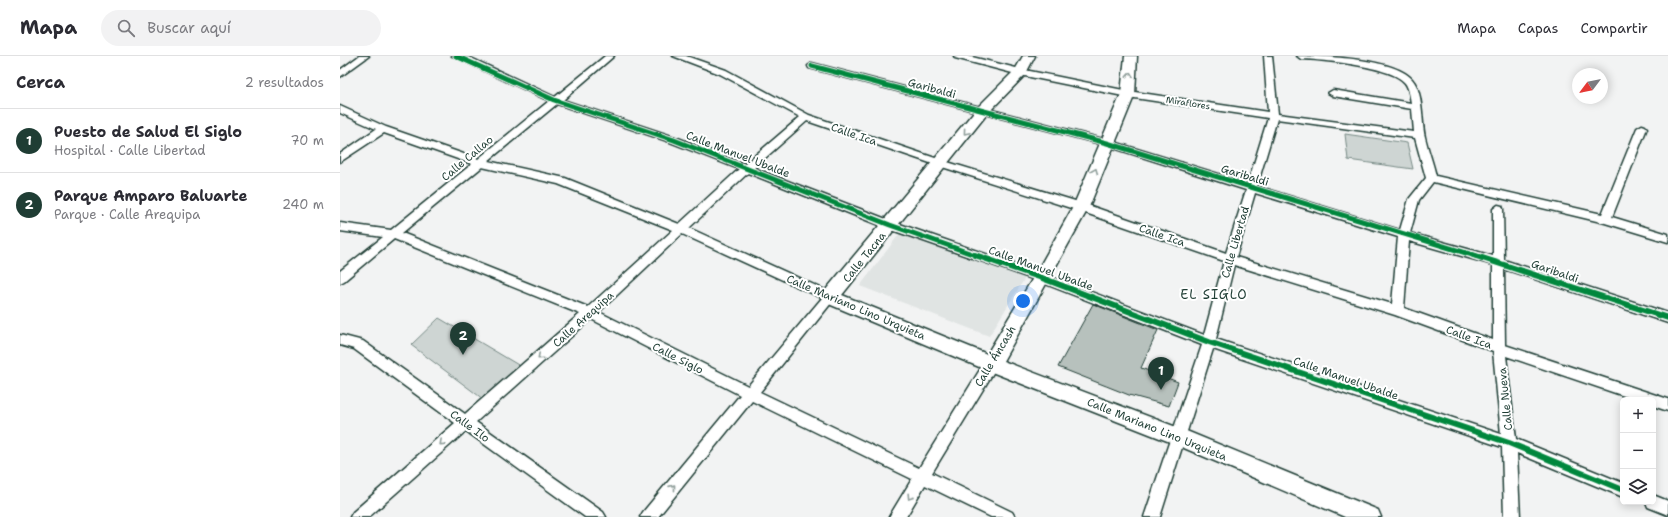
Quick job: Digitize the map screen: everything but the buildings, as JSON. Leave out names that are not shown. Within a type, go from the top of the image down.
[{"type":"main road","name":"Calle Tacna","points":[[830,297],[982,111],[1020,72],[1029,56]]},
{"type":"main road","name":"Calle Áncash","points":[[991,364],[1042,278],[1081,207],[1128,94],[1132,56]]},
{"type":"main road","name":"Calle Mariano Lino Urquieta","points":[[830,297],[991,364],[1178,436],[1370,517]]},
{"type":"street","points":[[340,74],[365,56]]},
{"type":"street","name":"Calle Manuel Ubalde","points":[[456,56],[472,58],[554,100],[674,140],[890,225],[1042,278],[1209,342],[1509,443],[1620,489]]},
{"type":"street","name":"Calle Callao","points":[[340,278],[554,100],[610,56]]},
{"type":"street","name":"Calle Ica","points":[[677,56],[723,72],[806,117],[940,163],[1081,207],[1230,259],[1398,311],[1499,348],[1644,397]]},
{"type":"street","name":"Miraflores","points":[[958,56],[1020,72],[1128,94],[1420,136]]},
{"type":"street","name":"Calle Libertad","points":[[1152,517],[1209,342],[1230,259],[1273,116],[1268,56]]},
{"type":"street","points":[[1301,56],[1360,63],[1397,73],[1409,81],[1416,107],[1420,136],[1431,178]]},
{"type":"street","name":"Garibaldi","points":[[812,66],[1107,143],[1404,235],[1498,262],[1668,318]]},
{"type":"street","points":[[1334,93],[1416,107]]},
{"type":"street","name":"Calle Mariano Lino Urquieta","points":[[340,109],[383,129],[480,163],[561,181],[681,229],[830,297]]},
{"type":"street","name":"Calle Arequipa","points":[[358,517],[590,313],[747,168],[806,117]]},
{"type":"street","points":[[1606,219],[1642,128]]},
{"type":"street","points":[[340,159],[383,129]]},
{"type":"street","points":[[1431,178],[1606,219],[1668,238]]},
{"type":"street","points":[[1398,311],[1404,235],[1414,199],[1431,178]]},
{"type":"street","name":"Calle Nueva","points":[[1498,209],[1499,348],[1509,443],[1512,517]]},
{"type":"street","name":"Calle Siglo","points":[[340,227],[392,234],[590,313],[749,393],[1007,517]]},
{"type":"street","name":"Calle Tacna","points":[[648,517],[749,393],[830,297]]},
{"type":"street","name":"Calle Ilo","points":[[340,340],[358,345],[598,517]]},
{"type":"street","name":"Calle Áncash","points":[[897,517],[923,477],[991,364]]},
{"type":"street","name":"Calle Ica","points":[[1656,401],[1668,405]]},
{"type":"street","points":[[1656,503],[1668,508]]},
{"type":"shaded area","points":[[1345,134],[1407,143],[1413,169],[1348,160]]},
{"type":"shaded area","points":[[900,233],[1025,278],[989,336],[860,286]]},
{"type":"shaded area","points":[[439,318],[520,366],[483,399],[411,345]]},
{"type":"cycle path","points":[[456,56],[468,60],[554,100],[674,140],[890,225],[1042,278],[1209,342],[1509,443],[1620,489]]},
{"type":"cycle path","points":[[812,66],[1107,143],[1404,235],[1498,262],[1668,318]]},
{"type":"place","name":"Parque Amparo Baluarte","points":[[463,355]]},
{"type":"place","name":"Puesto de Salud El Siglo","points":[[1161,390]]},
{"type":"district","name":"EL SIGLO","points":[[1214,294]]}]
